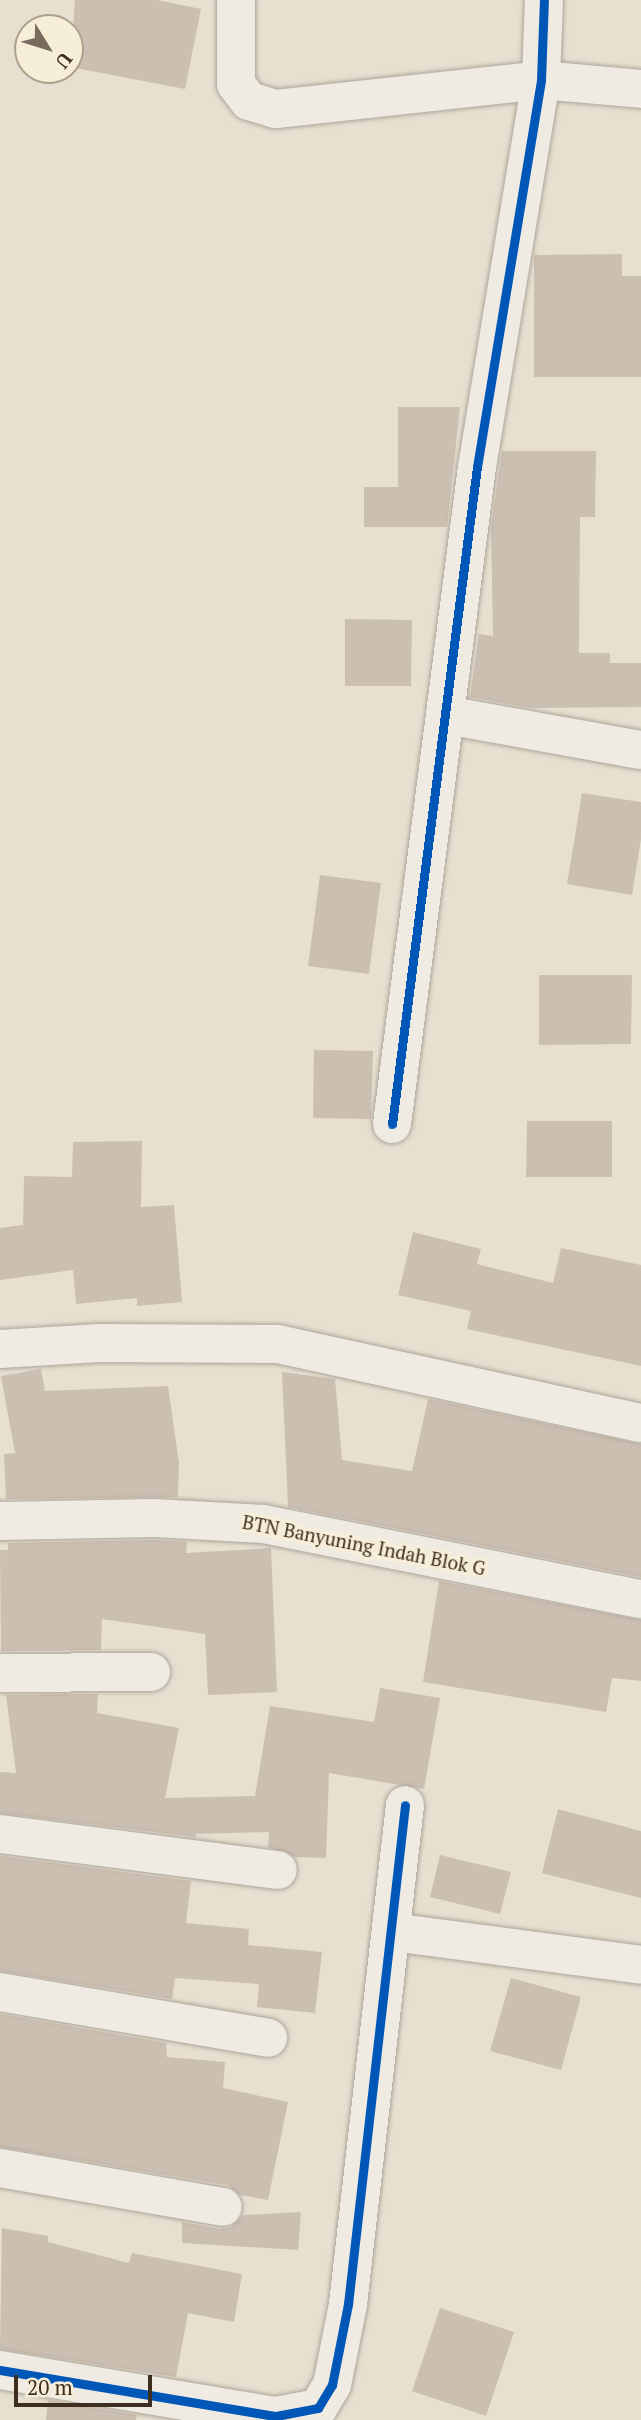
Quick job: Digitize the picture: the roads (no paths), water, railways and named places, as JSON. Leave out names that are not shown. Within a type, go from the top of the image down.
[{"type":"street","points":[[236,0],[236,84],[249,102],[276,109],[541,80],[641,89]]},
{"type":"street","points":[[392,1124],[477,467],[541,80],[544,0]]},
{"type":"street","points":[[446,715],[641,750]]},
{"type":"street","points":[[0,1349],[100,1343],[278,1344],[641,1423]]},
{"type":"street","name":"BTN Banyuning Indah Blok G","points":[[0,1521],[154,1518],[264,1524],[641,1599]]},
{"type":"street","points":[[0,1673],[151,1672]]},
{"type":"street","points":[[0,2370],[276,2416],[318,2408],[332,2385],[348,2304],[405,1805]]},
{"type":"street","points":[[0,1834],[278,1870]]},
{"type":"street","points":[[392,1933],[641,1965]]},
{"type":"street","points":[[0,1992],[268,2038]]},
{"type":"street","points":[[0,2168],[223,2207]]}]
